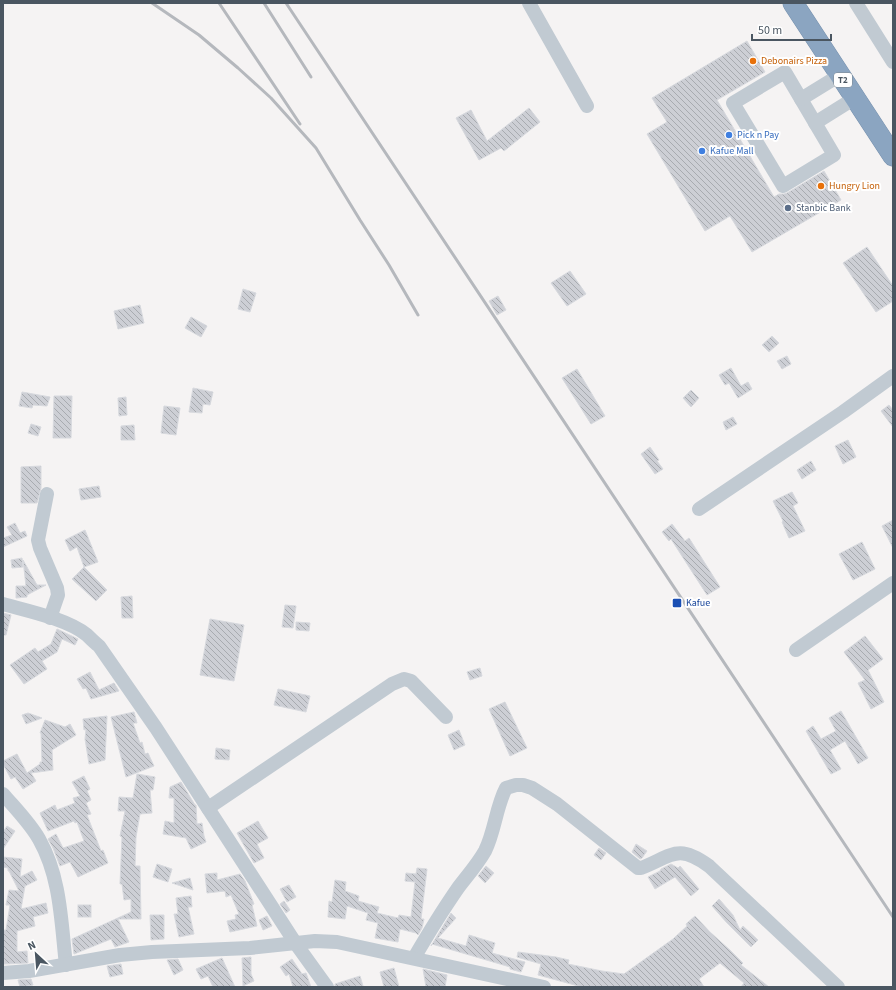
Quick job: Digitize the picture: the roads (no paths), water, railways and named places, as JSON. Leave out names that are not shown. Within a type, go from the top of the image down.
[{"type":"highway","name":"T2","points":[[793,3],[893,156]]},
{"type":"street","points":[[529,3],[587,106]]},
{"type":"street","points":[[856,3],[893,62]]},
{"type":"street","points":[[784,72],[801,99],[834,155],[783,186],[733,103],[784,72]]},
{"type":"street","points":[[801,99],[840,75]]},
{"type":"street","points":[[815,123],[855,98]]},
{"type":"street","points":[[699,509],[843,412],[893,376]]},
{"type":"street","points":[[47,494],[38,540],[57,588],[58,595],[50,618]]},
{"type":"street","points":[[796,650],[893,583]]},
{"type":"street","points":[[3,604],[74,627],[87,635],[99,646],[156,728],[296,944],[327,987]]},
{"type":"street","points":[[208,808],[385,688],[398,681],[404,679],[411,681],[446,717]]},
{"type":"street","points":[[414,958],[434,922],[473,870],[485,851],[491,836],[501,797],[506,788],[516,785],[523,785],[532,788],[558,804],[638,868],[641,868],[669,854],[678,852],[693,855],[700,859],[838,987]]},
{"type":"street","points":[[3,794],[28,823],[40,840],[49,862],[56,882],[60,904],[66,965]]},
{"type":"street","points":[[3,973],[29,971],[152,952],[250,948],[314,941],[337,942],[544,987]]},
{"type":"railway","points":[[152,3],[199,35],[238,68],[271,98],[316,148],[389,265],[418,315]]},
{"type":"railway","points":[[219,3],[300,124]]},
{"type":"railway","points":[[264,3],[311,77]]},
{"type":"railway","points":[[286,3],[893,917]]},
{"type":"place","name":"Debonairs Pizza","points":[[753,61]]},
{"type":"place","name":"Pick n Pay","points":[[729,135]]},
{"type":"place","name":"Kafue Mall","points":[[702,151]]},
{"type":"place","name":"Hungry Lion","points":[[821,186]]},
{"type":"place","name":"Stanbic Bank","points":[[788,208]]},
{"type":"place","name":"Kafue","points":[[677,603]]}]
